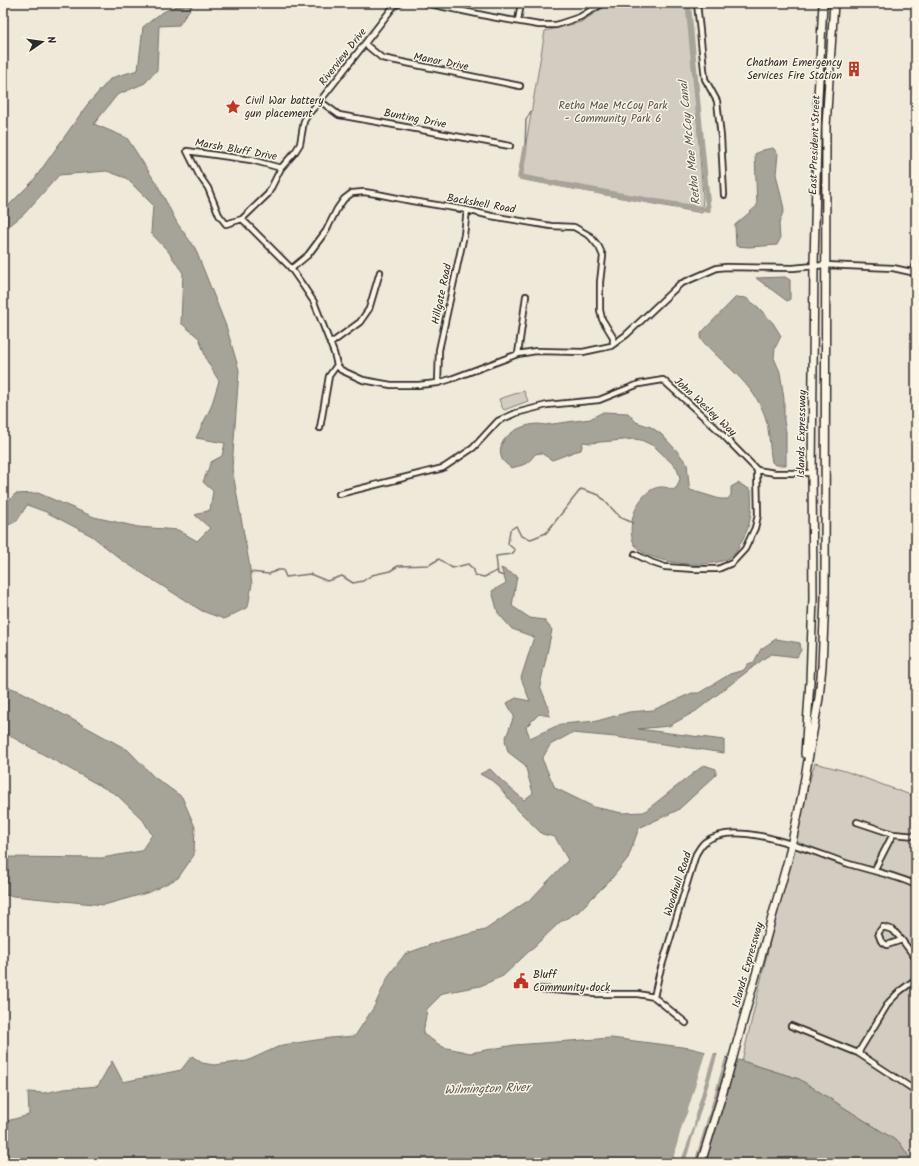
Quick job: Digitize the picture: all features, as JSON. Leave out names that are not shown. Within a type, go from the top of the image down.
[{"type":"main road","name":"East President Street","points":[[818,98],[823,3]]},
{"type":"main road","name":"East President Street","points":[[825,265],[826,126],[834,3]]},
{"type":"main road","name":"Islands Expressway","points":[[805,770],[813,598],[812,473],[814,265],[818,98]]},
{"type":"main road","name":"Islands Expressway","points":[[701,1163],[724,1089],[792,844],[819,698],[824,640],[825,598],[825,265]]},
{"type":"street","name":"Riverview Drive","points":[[242,219],[268,194],[281,168],[300,144],[304,121],[309,113],[394,6],[400,3]]},
{"type":"street","points":[[425,3],[492,18],[539,25],[556,25],[580,17],[603,3]]},
{"type":"street","points":[[518,21],[521,3]]},
{"type":"street","points":[[697,3],[705,79],[718,101],[724,195]]},
{"type":"street","name":"Manor Drive","points":[[365,44],[382,58],[520,86]]},
{"type":"street","name":"Bunting Drive","points":[[320,100],[339,114],[510,146]]},
{"type":"street","name":"Marsh Bluff Drive","points":[[242,219],[226,224],[219,215],[208,188],[199,175],[187,151],[251,160],[281,168]]},
{"type":"street","name":"Backshell Road","points":[[291,269],[312,250],[326,231],[344,199],[352,193],[364,192],[467,210],[491,216],[551,226],[574,227],[590,236],[599,247],[603,256],[600,282],[600,310],[602,319],[613,337],[613,343]]},
{"type":"street","name":"Hillgate Road","points":[[438,383],[440,350],[464,235],[467,210]]},
{"type":"street","points":[[242,219],[291,269],[314,302],[334,353],[337,365],[341,370],[354,376],[377,383],[390,385],[438,383],[518,354],[540,350],[583,352],[611,346],[613,343],[626,335],[680,284],[716,268],[793,268],[825,265],[893,268],[911,272],[916,276]]},
{"type":"street","points":[[911,272],[916,266]]},
{"type":"street","points":[[330,344],[360,322],[369,309],[380,272]]},
{"type":"street","points":[[518,354],[526,296]]},
{"type":"street","points":[[320,428],[329,376],[337,365]]},
{"type":"street","name":"John Wesley Way","points":[[339,494],[443,468],[473,448],[498,421],[516,413],[547,405],[599,400],[639,384],[663,380],[716,428],[757,470]]},
{"type":"street","points":[[636,554],[652,563],[665,567],[718,569],[732,563],[745,549],[755,528],[758,515],[757,470],[775,473],[812,473]]},
{"type":"street","points":[[857,822],[893,834],[916,836]]},
{"type":"street","name":"Woodhull Road","points":[[654,996],[696,854],[704,843],[717,837],[729,834],[764,836],[906,880],[916,885]]},
{"type":"street","points":[[874,871],[893,834]]},
{"type":"street","points":[[902,940],[887,945],[881,941],[878,933],[883,927],[893,930],[902,940],[916,958]]},
{"type":"street","points":[[858,1053],[889,1002],[900,991],[916,979]]},
{"type":"street","points":[[539,989],[593,994],[638,994],[654,996],[686,1023]]},
{"type":"street","points":[[791,1026],[858,1053],[916,1091]]},
{"type":"green space","name":"Retha Mae McCoy Park - Community Park 6","points":[[611,3],[688,3],[703,196],[702,213],[520,179],[545,31],[581,22]]},
{"type":"green space","points":[[524,391],[528,401],[504,410],[499,399]]},
{"type":"green space","points":[[815,763],[845,771],[916,797],[916,1163],[913,1163],[900,1143],[799,1079],[742,1061],[801,809]]},
{"type":"water","points":[[183,3],[194,3],[179,25],[159,26],[157,70],[145,83],[117,95],[94,124],[127,138],[158,186],[177,223],[195,248],[226,326],[239,370],[232,468],[252,584],[248,607],[224,619],[202,611],[123,561],[92,536],[46,512],[27,505],[17,521],[4,527],[3,530],[3,506],[15,494],[38,493],[94,517],[138,527],[178,530],[197,541],[210,528],[195,515],[210,510],[213,491],[203,482],[211,462],[222,456],[225,443],[196,438],[211,407],[219,381],[207,361],[199,338],[181,323],[183,273],[168,251],[151,233],[153,205],[126,178],[107,171],[59,175],[24,214],[3,231],[3,211],[33,181],[87,105],[111,78],[138,70],[143,27],[161,13]]},
{"type":"water","points":[[773,148],[778,154],[776,174],[784,209],[779,224],[780,239],[777,245],[749,247],[736,246],[735,225],[757,206],[755,154],[763,150]]},
{"type":"water","points":[[785,277],[790,280],[790,299],[787,301],[756,278]]},
{"type":"water","points":[[736,297],[746,298],[758,307],[773,323],[781,336],[775,348],[774,358],[780,372],[784,399],[786,465],[775,465],[772,462],[767,422],[760,404],[753,393],[700,338],[702,332]]},
{"type":"water","points":[[603,412],[628,413],[636,422],[651,427],[661,434],[687,464],[690,490],[720,499],[728,499],[731,495],[731,487],[738,483],[751,490],[751,510],[749,523],[745,535],[734,554],[725,560],[713,563],[683,564],[654,557],[642,552],[635,545],[631,526],[638,504],[645,495],[653,489],[663,487],[673,490],[677,487],[680,479],[677,468],[654,446],[641,440],[634,439],[590,443],[583,442],[581,450],[552,460],[541,453],[535,454],[522,465],[511,468],[502,459],[500,451],[502,443],[507,437],[521,427],[590,419]]},
{"type":"water","name":"Wilmington River","points":[[501,568],[517,576],[512,606],[530,618],[544,620],[552,630],[540,686],[548,706],[550,716],[539,714],[526,727],[530,738],[561,724],[597,721],[629,712],[653,710],[692,693],[699,693],[730,674],[744,670],[748,664],[754,662],[761,649],[776,639],[800,643],[801,650],[797,657],[772,654],[766,657],[696,711],[669,726],[638,729],[724,740],[724,753],[616,737],[572,733],[550,745],[542,759],[555,788],[594,807],[622,813],[644,812],[704,765],[716,769],[716,775],[678,810],[639,828],[628,858],[612,878],[578,912],[560,922],[503,976],[480,986],[443,993],[427,1009],[423,1034],[443,1047],[470,1053],[514,1045],[611,1038],[690,1048],[742,1061],[799,1079],[900,1143],[913,1163],[3,1163],[3,1122],[29,1115],[28,1092],[44,1093],[64,1089],[98,1086],[112,1061],[123,1082],[181,1070],[192,1056],[202,1063],[214,1065],[247,1061],[282,1045],[355,1036],[374,1007],[389,975],[405,954],[441,941],[485,930],[532,898],[568,860],[555,837],[542,834],[518,810],[496,783],[480,774],[490,769],[524,800],[533,793],[525,765],[508,752],[505,740],[514,716],[507,703],[516,698],[530,701],[521,678],[534,637],[512,629],[498,613],[492,591],[506,583]]},
{"type":"water","points":[[3,685],[22,692],[128,750],[154,777],[182,797],[195,827],[194,855],[178,878],[150,892],[104,905],[3,895],[3,857],[102,858],[141,851],[152,835],[143,820],[117,795],[3,732]]},
{"type":"pier","points":[[706,1050],[714,1052],[695,1115],[694,1126],[680,1163],[672,1163],[683,1122]]},
{"type":"pier","points":[[718,1053],[726,1055],[694,1163],[685,1163]]},
{"type":"waterway","name":"Retha Mae McCoy Canal","points":[[525,148],[520,177],[708,210],[688,3]]},
{"type":"waterway","points":[[525,148],[526,120],[531,111]]},
{"type":"waterway","points":[[504,576],[498,574],[496,556],[512,554],[515,550],[508,544],[510,530],[516,526],[521,536],[531,539],[546,533],[581,489],[599,495],[620,517],[633,523]]},
{"type":"waterway","points":[[250,572],[269,574],[278,570],[283,570],[286,577],[310,574],[327,581],[342,576],[353,583],[363,581],[372,575],[390,571],[398,566],[429,565],[439,559],[452,568],[468,564],[474,570],[475,575],[484,577],[497,571]]},
{"type":"place","name":"Chatham Emergency Services Fire Station","points":[[854,69]]},
{"type":"place","name":"Civil War battery gun placement","points":[[233,107]]},
{"type":"place","name":"Bluff Community dock","points":[[521,981]]}]
